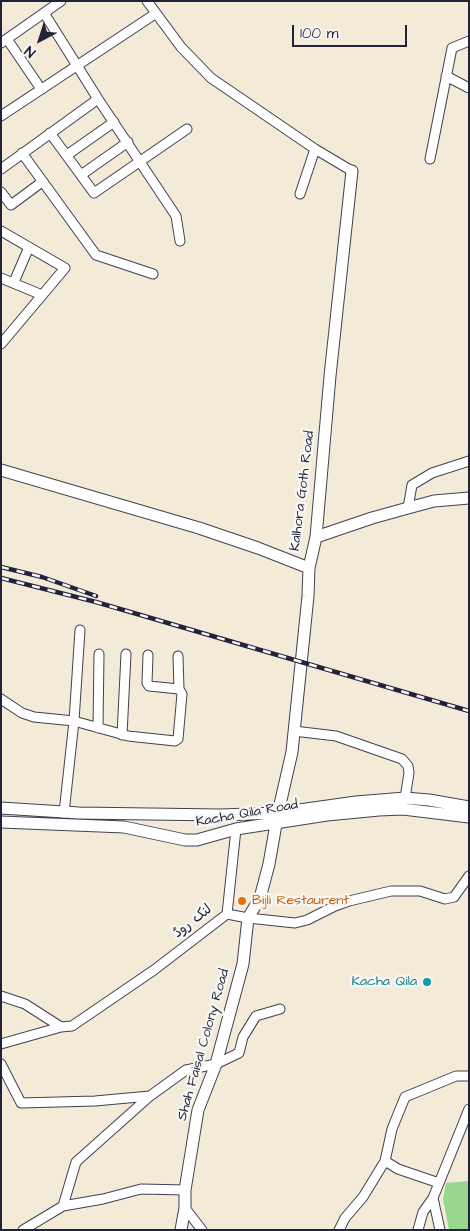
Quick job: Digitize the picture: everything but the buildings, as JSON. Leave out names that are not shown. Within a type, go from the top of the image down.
[{"type":"street","points":[[41,89],[4,41],[62,1]]},
{"type":"street","points":[[147,1],[181,47],[211,78],[315,149],[352,171]]},
{"type":"street","points":[[44,13],[98,99],[176,216],[180,241]]},
{"type":"street","points":[[2,115],[155,14]]},
{"type":"street","points":[[430,158],[452,48],[469,40]]},
{"type":"street","points":[[446,76],[469,88]]},
{"type":"street","points":[[1,169],[98,99]]},
{"type":"street","points":[[67,155],[114,122]]},
{"type":"street","points":[[50,133],[94,193],[186,129]]},
{"type":"street","points":[[81,175],[128,142]]},
{"type":"street","points":[[300,194],[315,149]]},
{"type":"street","points":[[22,153],[96,255],[153,274]]},
{"type":"street","name":"Kalhora Goth Road","points":[[278,818],[292,752],[308,596],[309,568],[316,537],[330,376],[352,171]]},
{"type":"street","points":[[1,192],[11,205],[42,182]]},
{"type":"street","points":[[1,231],[65,268],[1,344]]},
{"type":"street","points":[[14,282],[30,248]]},
{"type":"street","points":[[1,278],[42,295]]},
{"type":"street","points":[[408,508],[412,485],[432,473],[469,461]]},
{"type":"street","points":[[1,470],[199,528],[309,568]]},
{"type":"street","points":[[316,537],[372,518],[434,501],[469,498]]},
{"type":"street","points":[[64,812],[74,721],[80,630]]},
{"type":"street","points":[[98,728],[99,654]]},
{"type":"street","points":[[122,735],[126,654]]},
{"type":"street","points":[[148,655],[147,684],[149,686],[179,688]]},
{"type":"street","points":[[1,699],[22,713],[34,717],[74,721],[122,735],[175,741],[178,739],[182,694],[179,688],[178,656]]},
{"type":"street","points":[[294,731],[336,736],[402,759],[408,766],[409,773],[405,798]]},
{"type":"street","name":"Kacha Qila Road","points":[[1,822],[124,827],[185,840],[197,840],[278,818],[356,802],[405,798],[429,800],[469,808]]},
{"type":"street","points":[[1,808],[64,812],[278,818]]},
{"type":"street","name":"Kacha Qila Road","points":[[278,818],[403,809],[469,817]]},
{"type":"street","points":[[220,815],[214,824],[222,832]]},
{"type":"street","name":"Shah Faisal Colony Road","points":[[181,1230],[185,1208],[185,1190],[198,1110],[216,1064],[243,964],[248,918],[260,898],[278,818]]},
{"type":"street","points":[[226,914],[236,829]]},
{"type":"street","name":"لنک روڈ","points":[[1,1044],[61,1027],[72,1026],[154,970],[226,914],[295,923],[307,920],[349,901],[391,891],[420,891],[444,898],[454,897],[469,876]]},
{"type":"street","points":[[1,996],[25,1004],[61,1027]]},
{"type":"street","points":[[63,1206],[76,1162],[150,1096],[186,1070],[216,1064],[239,1053],[243,1037],[256,1016],[280,1009]]},
{"type":"street","points":[[1,1064],[21,1103],[150,1096]]},
{"type":"street","points":[[339,1230],[345,1218],[363,1197],[385,1161],[392,1129],[405,1097],[456,1076],[469,1076]]},
{"type":"street","points":[[418,1230],[423,1212],[433,1198],[469,1109]]},
{"type":"street","points":[[385,1161],[398,1169],[439,1182]]},
{"type":"street","points":[[23,1230],[63,1206],[103,1200],[141,1189],[185,1190]]},
{"type":"street","points":[[433,1198],[440,1230]]},
{"type":"street","points":[[185,1208],[202,1230]]},
{"type":"green space","points":[[469,1181],[469,1230],[449,1230],[443,1199],[446,1183]]},
{"type":"railway","points":[[1,567],[42,577],[96,596]]},
{"type":"railway","points":[[1,578],[96,602],[469,711]]},
{"type":"place","name":"Bijli Restaurent","points":[[242,901]]},
{"type":"place","name":"Kacha Qila","points":[[427,982]]}]
